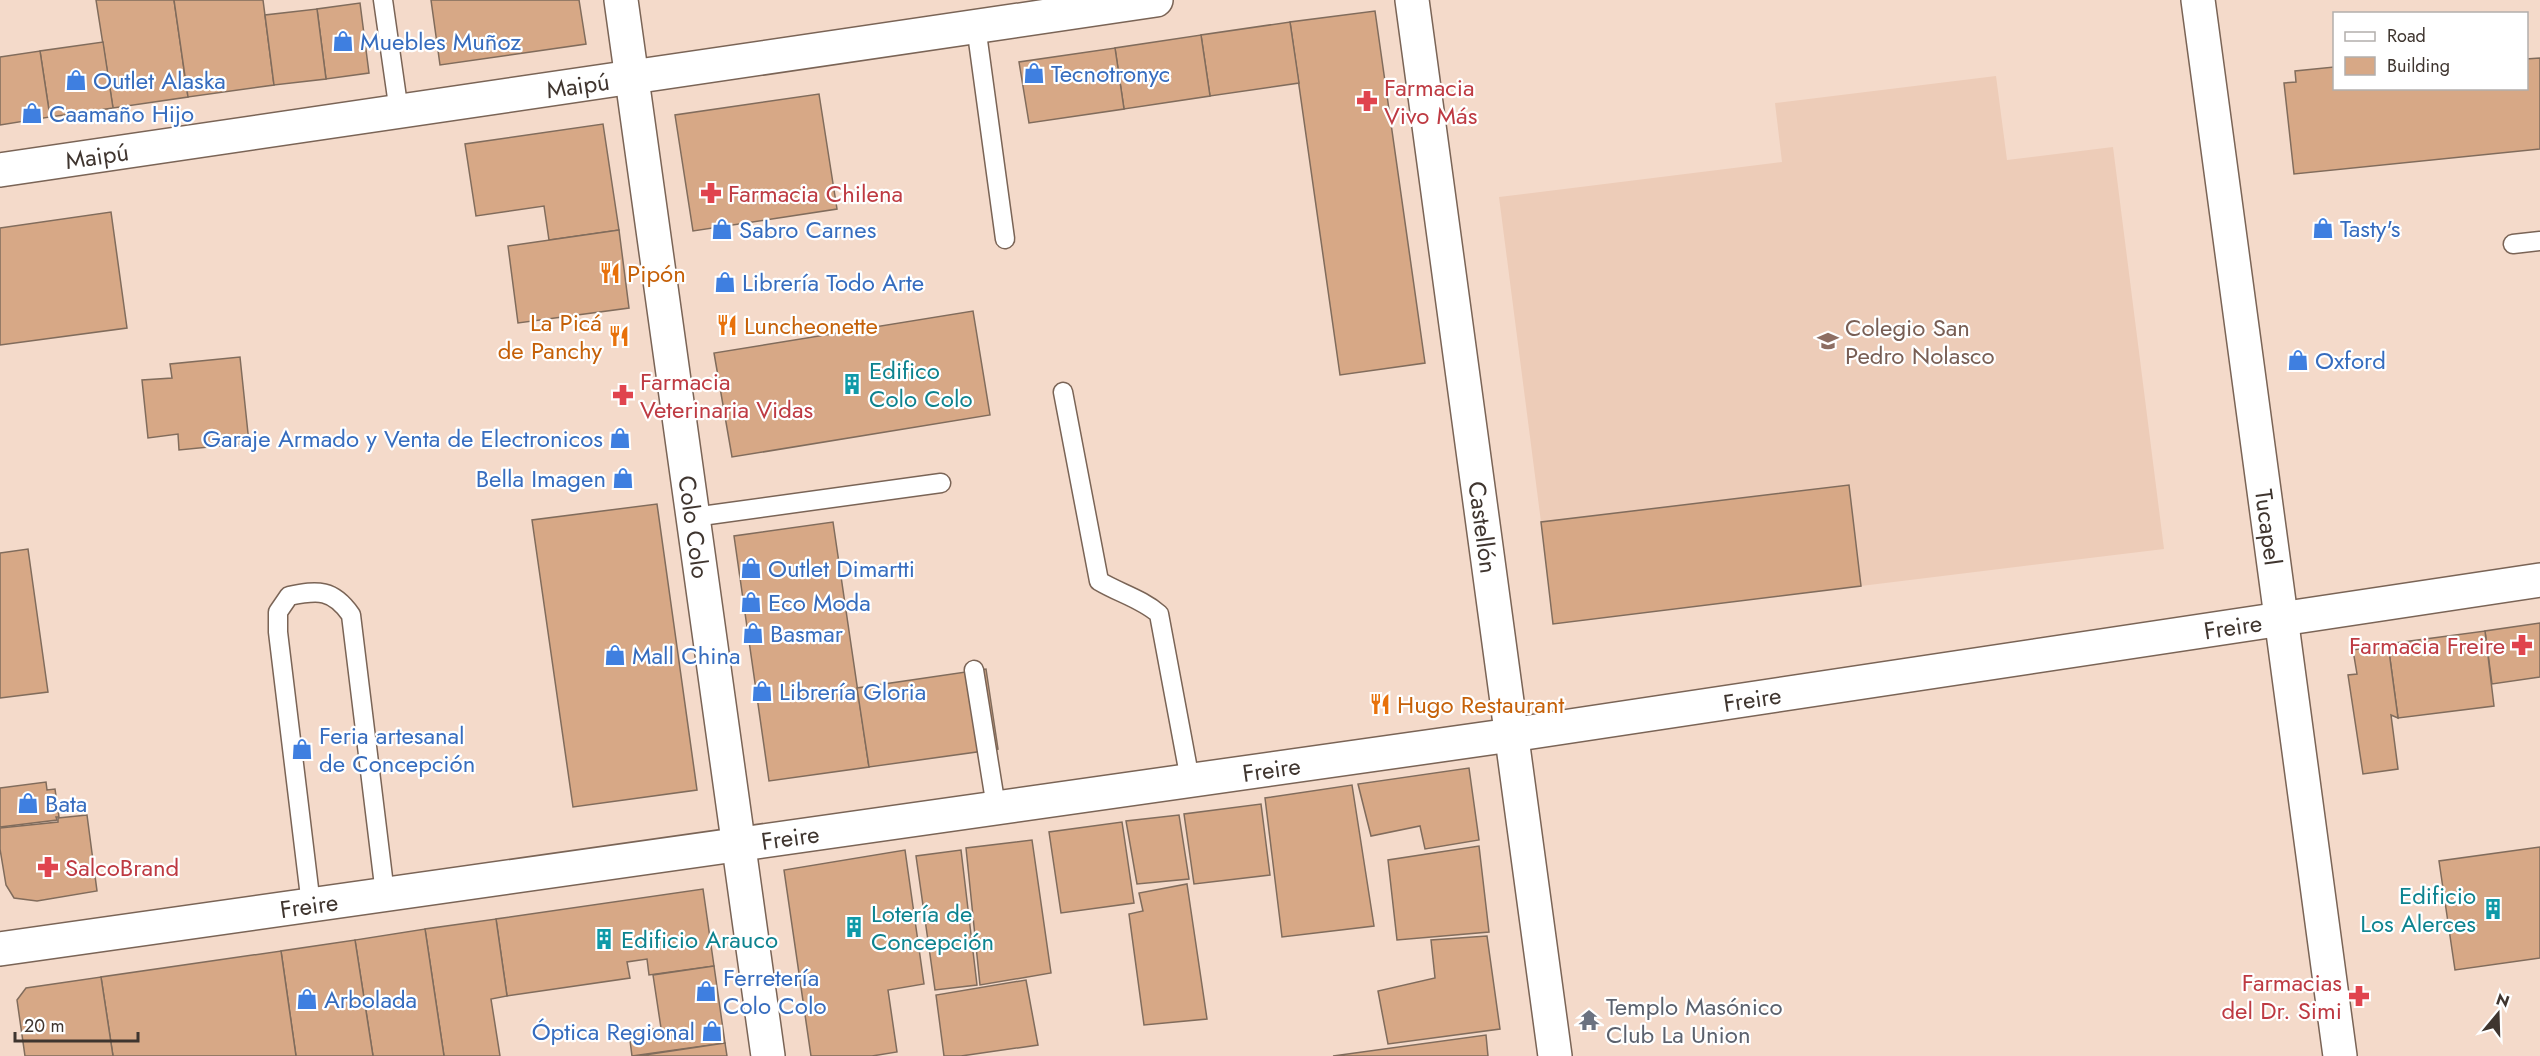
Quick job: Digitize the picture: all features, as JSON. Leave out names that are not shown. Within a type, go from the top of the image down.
[{"type":"main road","name":"Colo Colo","points":[[621,0],[768,1056]]},
{"type":"main road","name":"Maipú","points":[[0,170],[1156,0]]},
{"type":"main road","name":"Castellón","points":[[1412,0],[1555,1056]]},
{"type":"main road","name":"Tucapel","points":[[2198,0],[2340,1056]]},
{"type":"main road","name":"Freire","points":[[0,949],[1511,735],[2540,580]]},
{"type":"lane","points":[[382,0],[399,112]]},
{"type":"lane","points":[[976,27],[1005,239]]},
{"type":"lane","points":[[2513,244],[2540,241]]},
{"type":"lane","points":[[1064,392],[1100,581],[1119,593],[1146,603],[1159,614],[1190,780]]},
{"type":"lane","points":[[694,517],[941,483]]},
{"type":"lane","points":[[311,905],[278,632],[278,612],[289,596],[316,591],[340,600],[351,615],[385,894]]},
{"type":"lane","points":[[974,670],[996,807]]},
{"type":"shaded area","name":"Colegio San Pedro Nolasco","points":[[1996,76],[2007,160],[2113,147],[2164,549],[1861,586],[1848,485],[1541,522],[1499,197],[1782,162],[1775,103]]},
{"type":"building","points":[[96,0],[174,0],[188,97],[113,108]]},
{"type":"building","points":[[174,0],[263,0],[274,85],[188,97]]},
{"type":"building","points":[[431,0],[579,0],[586,44],[440,65]]},
{"type":"building","name":"Muebles Muñoz","points":[[360,3],[369,73],[326,79],[317,9]]},
{"type":"building","points":[[317,9],[326,79],[274,85],[265,15]]},
{"type":"building","points":[[1375,11],[1425,363],[1340,375],[1290,22]]},
{"type":"building","points":[[1290,22],[1299,83],[1210,96],[1201,35]]},
{"type":"building","points":[[1201,35],[1210,96],[1124,109],[1115,48]]},
{"type":"building","name":"Outlet Alaska","points":[[103,42],[113,108],[50,117],[40,51]]},
{"type":"building","points":[[1115,48],[1124,109],[1029,123],[1019,62]]},
{"type":"building","points":[[40,51],[50,117],[0,125],[0,57]]},
{"type":"building","points":[[2540,58],[2540,149],[2294,174],[2284,83],[2296,82],[2295,71],[2333,67],[2333,90],[2528,90],[2528,59]]},
{"type":"building","points":[[819,94],[837,209],[693,231],[675,115]]},
{"type":"building","points":[[603,124],[619,230],[549,240],[544,206],[476,216],[465,144]]},
{"type":"building","points":[[111,212],[127,328],[0,345],[0,228]]},
{"type":"building","points":[[619,230],[629,308],[518,323],[508,246]]},
{"type":"building","name":"Edifico Colo Colo","points":[[973,311],[990,415],[732,457],[714,353]]},
{"type":"building","points":[[240,357],[249,443],[179,450],[178,434],[148,438],[142,380],[172,378],[170,364]]},
{"type":"building","points":[[1849,485],[1861,586],[1553,624],[1541,522]]},
{"type":"building","name":"Mall China","points":[[657,504],[697,790],[573,807],[532,520]]},
{"type":"building","points":[[833,522],[869,767],[769,781],[734,536]]},
{"type":"building","points":[[28,549],[48,692],[0,698],[0,553]]},
{"type":"building","points":[[2540,623],[2540,677],[2492,684],[2485,631]]},
{"type":"building","points":[[2485,631],[2494,706],[2398,718],[2388,644]]},
{"type":"building","points":[[2388,644],[2398,718],[2391,715],[2398,769],[2363,774],[2348,675],[2357,674],[2353,650]]},
{"type":"building","points":[[986,669],[998,749],[869,767],[857,688]]},
{"type":"building","points":[[1469,768],[1479,840],[1425,849],[1420,826],[1371,836],[1358,784]]},
{"type":"building","name":"Bata","points":[[46,782],[47,790],[55,789],[59,817],[56,817],[57,820],[0,827],[0,788]]},
{"type":"building","points":[[1352,785],[1374,926],[1282,937],[1265,798]]},
{"type":"building","points":[[1261,804],[1270,875],[1194,884],[1184,814]]},
{"type":"building","name":"SalcoBrand","points":[[87,815],[97,891],[37,901],[14,898],[6,885],[0,849],[0,828],[58,822],[58,818]]},
{"type":"building","points":[[1179,815],[1189,879],[1137,884],[1126,821]]},
{"type":"building","points":[[1122,822],[1134,903],[1061,913],[1049,832]]},
{"type":"building","points":[[1032,840],[1051,973],[980,985],[966,848]]},
{"type":"building","points":[[1479,846],[1489,932],[1397,940],[1388,860]]},
{"type":"building","name":"Edificio Los Alerces","points":[[2540,847],[2540,958],[2455,970],[2439,861]]},
{"type":"building","name":"Lotería de Concepción","points":[[905,850],[924,984],[888,990],[897,1052],[872,1056],[811,1056],[784,870]]},
{"type":"building","points":[[961,850],[977,985],[935,990],[916,856]]},
{"type":"building","points":[[1187,884],[1207,1019],[1144,1025],[1129,914],[1143,911],[1139,893]]},
{"type":"building","name":"Edificio Arauco","points":[[703,889],[714,966],[649,975],[647,959],[627,962],[630,978],[507,996],[496,919]]},
{"type":"building","points":[[496,919],[507,996],[491,999],[500,1056],[444,1056],[425,929]]},
{"type":"building","points":[[425,929],[444,1056],[373,1056],[355,940]]},
{"type":"building","points":[[1487,936],[1500,1029],[1388,1044],[1378,991],[1435,978],[1431,940]]},
{"type":"building","points":[[355,940],[373,1056],[296,1056],[281,951]]},
{"type":"building","points":[[281,951],[296,1056],[113,1056],[101,977]]},
{"type":"building","points":[[714,966],[725,1043],[632,1056],[629,1033],[661,1028],[653,975]]},
{"type":"building","points":[[101,977],[113,1056],[25,1056],[17,1000],[26,988]]},
{"type":"building","points":[[1026,980],[1038,1045],[961,1056],[944,1056],[936,995]]},
{"type":"building","points":[[1486,1035],[1488,1056],[1333,1056]]},
{"type":"building","points":[[725,1043],[727,1056],[638,1056]]},
{"type":"place","name":"Muebles Muñoz","points":[[343,41]]},
{"type":"place","name":"Tecnotronyc","points":[[1034,73]]},
{"type":"place","name":"Outlet Alaska","points":[[76,80]]},
{"type":"place","name":"Farmacia Vivo Más","points":[[1367,101]]},
{"type":"place","name":"Caamaño Hijo","points":[[32,113]]},
{"type":"place","name":"Farmacia Chilena","points":[[711,193]]},
{"type":"place","name":"Tasty's","points":[[2323,228]]},
{"type":"place","name":"Sabro Carnes","points":[[722,229]]},
{"type":"place","name":"Pipón","points":[[610,273]]},
{"type":"place","name":"Librería Todo Arte","points":[[725,282]]},
{"type":"place","name":"Luncheonette","points":[[727,325]]},
{"type":"place","name":"La Picá de Panchy","points":[[619,336]]},
{"type":"place","name":"Colegio San Pedro Nolasco","points":[[1828,341]]},
{"type":"place","name":"Oxford","points":[[2298,360]]},
{"type":"place","name":"Edifico Colo Colo","points":[[852,384]]},
{"type":"place","name":"Farmacia Veterinaria Vidas","points":[[623,395]]},
{"type":"place","name":"Garaje Armado y Venta de Electronicos","points":[[620,438]]},
{"type":"place","name":"Bella Imagen","points":[[623,478]]},
{"type":"place","name":"Outlet Dimartti","points":[[751,568]]},
{"type":"place","name":"Eco Moda","points":[[751,602]]},
{"type":"place","name":"Basmar","points":[[753,633]]},
{"type":"place","name":"Farmacia Freire","points":[[2522,645]]},
{"type":"place","name":"Mall China","points":[[615,655]]},
{"type":"place","name":"Librería Gloria","points":[[762,691]]},
{"type":"place","name":"Hugo Restaurant","points":[[1380,704]]},
{"type":"place","name":"Feria artesanal de Concepción","points":[[302,749]]},
{"type":"place","name":"Bata","points":[[28,803]]},
{"type":"place","name":"SalcoBrand","points":[[48,867]]},
{"type":"place","name":"Edificio Los Alerces","points":[[2493,909]]},
{"type":"place","name":"Lotería de Concepción","points":[[854,927]]},
{"type":"place","name":"Edificio Arauco","points":[[604,939]]},
{"type":"place","name":"Ferretería Colo Colo","points":[[706,991]]},
{"type":"place","name":"Farmacias del Dr. Simi","points":[[2359,996]]},
{"type":"place","name":"Arbolada","points":[[307,999]]},
{"type":"place","name":"Templo Masónico Club La Union","points":[[1589,1020]]},
{"type":"place","name":"Óptica Regional","points":[[712,1031]]}]
